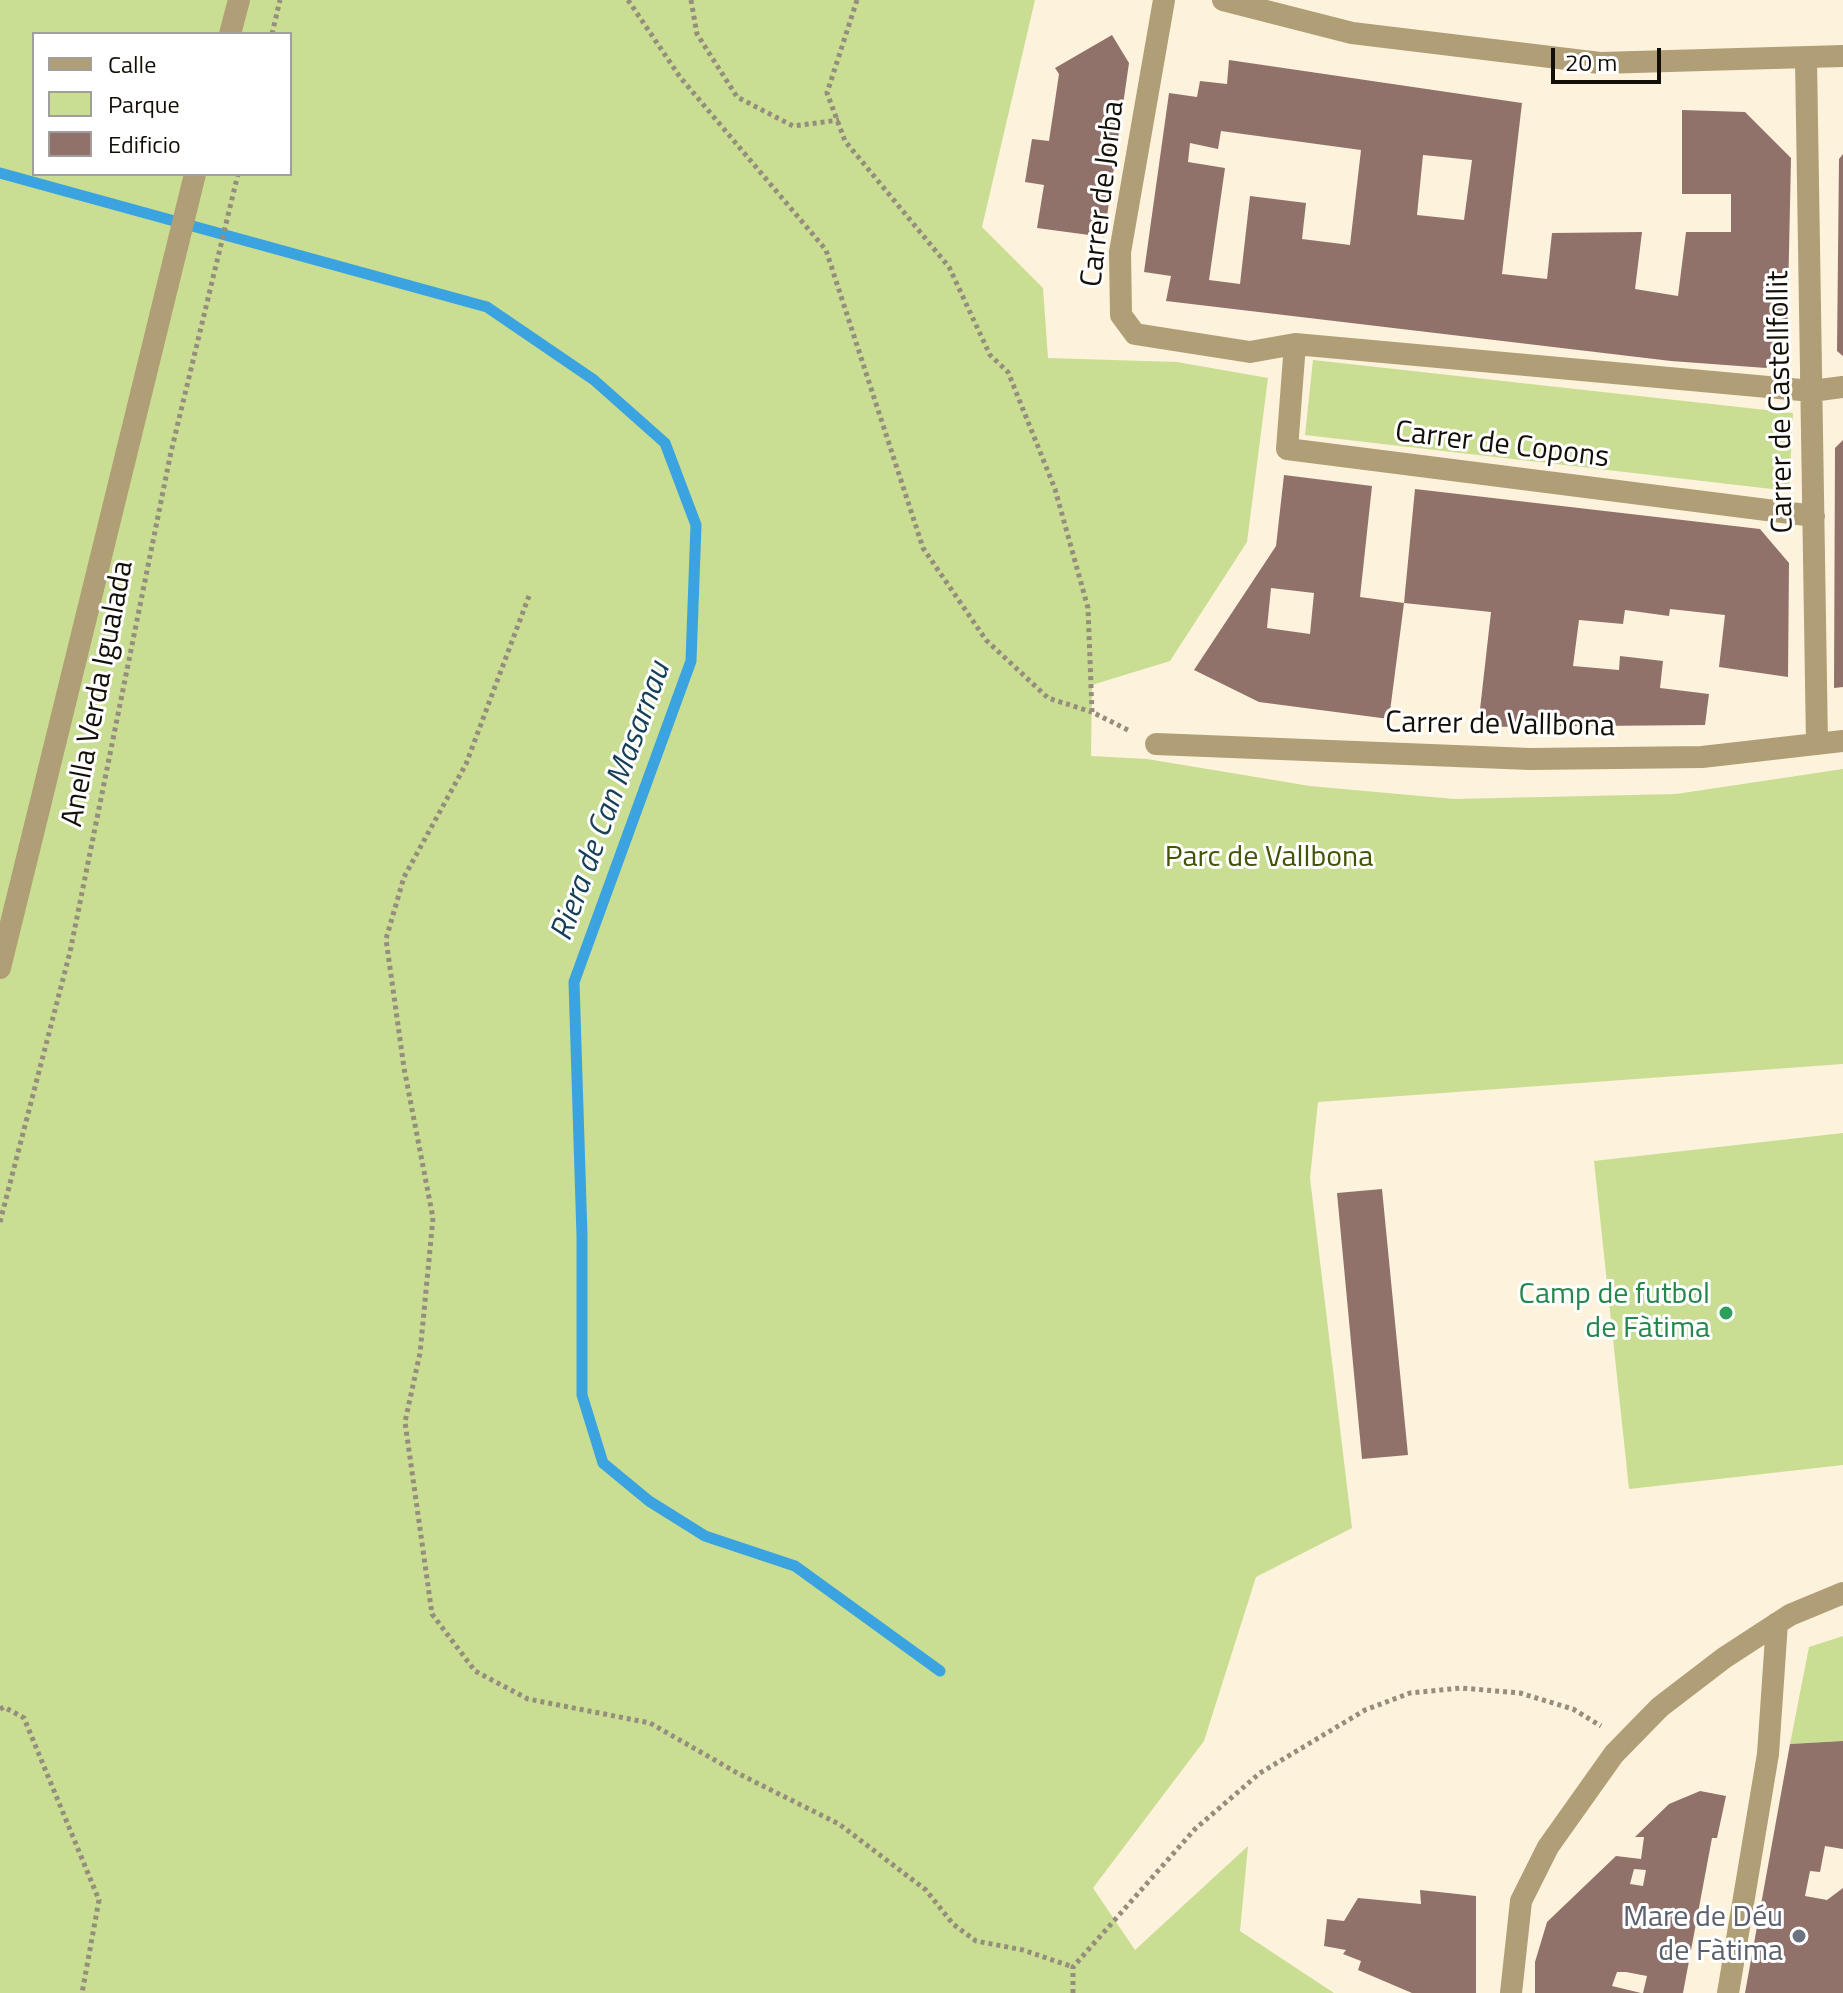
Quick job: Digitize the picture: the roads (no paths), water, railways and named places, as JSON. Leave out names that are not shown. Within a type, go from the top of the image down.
[{"type":"street","points":[[231,32],[239,0]]},
{"type":"street","name":"Carrer de Jorba","points":[[1164,0],[1120,252],[1118,294],[1121,315],[1135,334],[1193,345],[1250,352],[1295,344]]},
{"type":"street","points":[[1223,0],[1352,33],[1600,63],[1843,56]]},
{"type":"street","name":"Carrer de Castellfollit","points":[[1806,59],[1817,744]]},
{"type":"street","points":[[0,968],[195,176]]},
{"type":"street","points":[[1295,344],[1812,391],[1843,387]]},
{"type":"street","name":"Carrer de Copons","points":[[1295,344],[1287,449],[1814,516]]},
{"type":"street","name":"Carrer de Vallbona","points":[[1156,744],[1530,759],[1702,757],[1843,741]]},
{"type":"street","points":[[1511,1993],[1521,1901],[1548,1847],[1623,1745],[1660,1707],[1777,1623],[1843,1593]]},
{"type":"street","points":[[1728,1993],[1768,1754],[1777,1623]]},
{"type":"waterway","name":"Riera de Can Masarnau","points":[[0,173],[487,307],[594,380],[665,443],[696,525],[691,661],[574,982],[582,1236],[582,1395],[603,1463],[649,1501],[705,1536],[795,1566],[940,1671]]},
{"type":"place","name":"Camp de futbol de Fàtima","points":[[1726,1313]]},
{"type":"place","name":"Mare de Déu de Fàtima","points":[[1799,1936]]},
{"type":"park label","name":"Parc de Vallbona","points":[[1269,859]]}]
